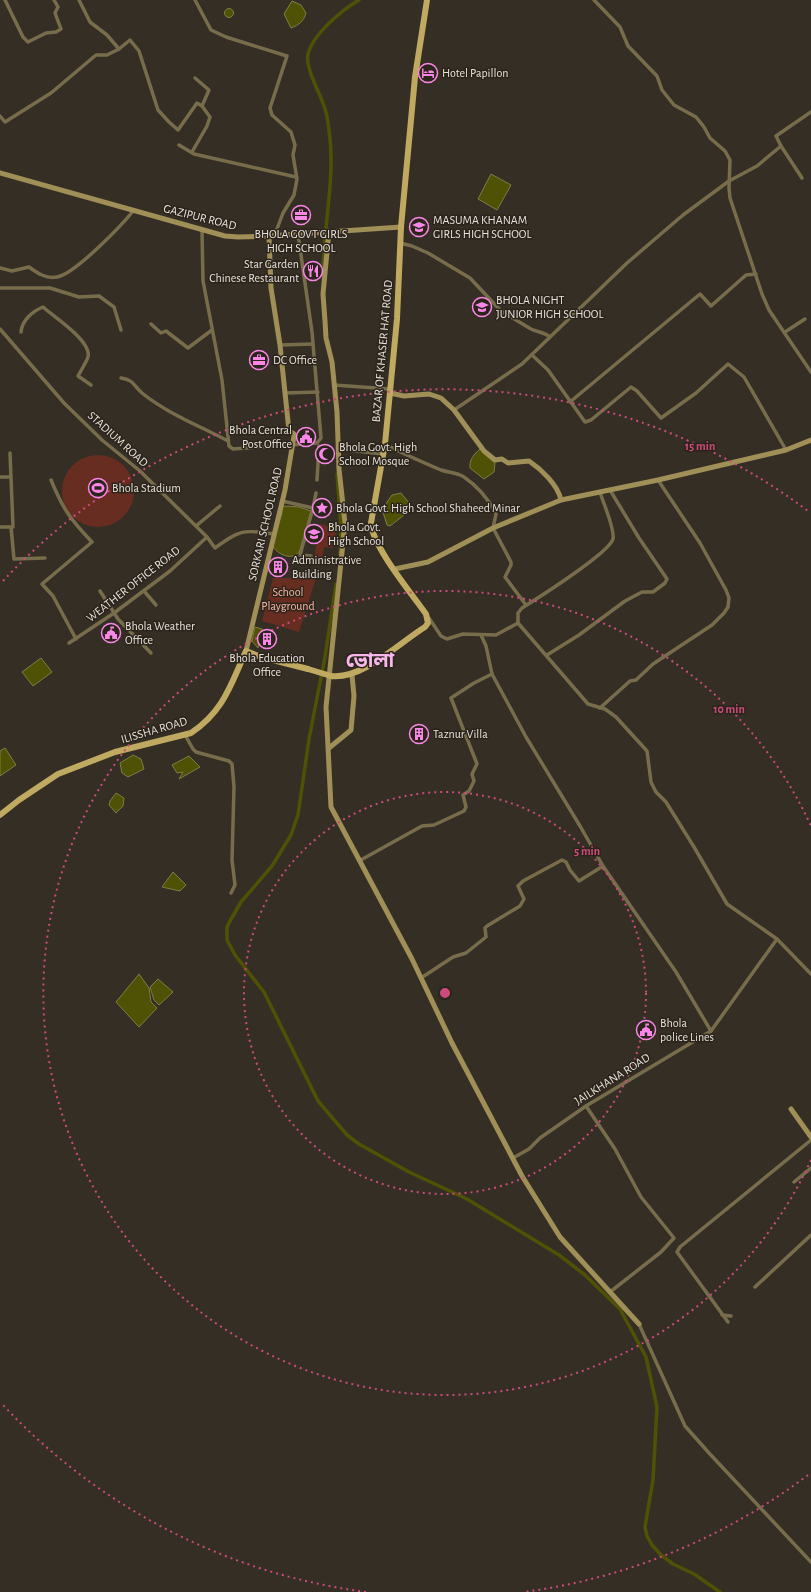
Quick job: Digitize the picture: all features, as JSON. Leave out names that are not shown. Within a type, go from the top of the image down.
[{"type":"main road","name":"BAZAR OF KHASER HAT ROAD","points":[[426,614],[394,569],[371,529],[373,507],[385,444],[397,319],[401,227],[415,77],[427,0]]},
{"type":"main road","points":[[246,651],[261,657],[331,676],[352,674],[365,669],[425,627],[428,623],[426,614]]},
{"type":"main road","name":"ILISSHA ROAD","points":[[0,815],[19,800],[58,774],[115,752],[185,734],[199,727],[220,706],[234,680],[246,651]]},
{"type":"street","points":[[5,0],[23,37],[28,42],[46,33],[56,32],[61,29],[54,13],[58,7],[54,0]]},
{"type":"street","points":[[79,0],[90,22],[107,35],[119,49]]},
{"type":"street","points":[[195,0],[212,30],[226,37],[287,56],[270,108],[272,115],[291,132],[295,145],[293,155],[296,177],[294,195],[283,213],[276,234]]},
{"type":"street","points":[[594,0],[620,27],[628,46],[656,76],[662,90],[674,105],[696,117],[710,138],[725,151],[730,160],[730,198],[734,214],[769,310],[811,372]]},
{"type":"street","points":[[0,116],[5,122],[51,92],[96,55],[107,55],[119,49],[130,40],[139,50],[158,110],[169,122],[178,130],[197,103],[202,106],[210,117],[208,126],[192,152]]},
{"type":"street","points":[[195,78],[209,90],[202,106]]},
{"type":"street","points":[[802,178],[776,136],[811,112]]},
{"type":"street","points":[[180,145],[192,152],[296,177]]},
{"type":"street","points":[[454,410],[517,368],[627,263],[682,214],[729,181],[744,174],[781,146]]},
{"type":"street","name":"GAZIPUR ROAD","points":[[0,173],[202,230],[238,237],[401,227]]},
{"type":"street","points":[[0,268],[12,271],[29,267],[41,276],[57,277],[77,266],[134,210]]},
{"type":"street","points":[[202,230],[203,281],[222,380],[228,441],[229,446],[233,449],[292,444],[312,444],[320,441],[321,438],[313,344],[298,234]]},
{"type":"street","points":[[329,231],[324,294],[326,338],[332,362],[345,523],[326,707],[331,807],[421,978],[452,1043],[513,1158],[560,1236],[639,1324],[685,1426],[708,1453],[811,1562]]},
{"type":"street","name":"SORKARI SCHOOL ROAD","points":[[246,651],[282,501],[294,434],[289,431],[280,345],[271,288],[269,236]]},
{"type":"street","points":[[400,243],[412,246],[428,253],[470,278],[501,311],[531,329],[543,332],[549,336]]},
{"type":"street","points":[[570,402],[700,294],[711,306],[746,275],[756,274]]},
{"type":"street","points":[[0,288],[50,288],[79,298],[99,296],[114,307],[121,330]]},
{"type":"street","points":[[21,332],[22,326],[26,319],[43,307],[84,343],[88,349],[88,356],[78,376],[91,385]]},
{"type":"street","points":[[785,332],[805,319]]},
{"type":"street","points":[[151,324],[161,333],[166,331],[188,348],[212,330]]},
{"type":"street","name":"STADIUM ROAD","points":[[0,329],[64,403],[102,440],[140,471],[207,537],[215,548],[241,531],[252,530],[274,534]]},
{"type":"street","points":[[280,345],[313,344]]},
{"type":"street","points":[[532,355],[548,370],[585,422],[588,422],[631,387],[637,391],[661,418],[696,393],[728,364],[744,377],[786,450]]},
{"type":"street","points":[[121,378],[130,379],[142,392],[163,408],[228,441]]},
{"type":"street","points":[[334,385],[390,391],[404,396],[434,395],[446,402],[454,410],[484,451],[495,460],[502,459],[508,463],[529,461],[550,481],[561,500]]},
{"type":"street","points":[[285,393],[318,392]]},
{"type":"street","points":[[394,569],[428,562],[492,528],[561,500],[658,480],[786,450],[811,440]]},
{"type":"street","points":[[385,444],[416,460],[445,471],[453,471],[465,478],[489,501],[496,514],[492,528],[511,566],[505,576],[526,605]]},
{"type":"street","points":[[317,480],[319,446]]},
{"type":"street","points":[[339,449],[383,454]]},
{"type":"street","points":[[10,453],[12,471],[10,477],[13,527],[11,527],[14,559],[45,558]]},
{"type":"street","points":[[0,477],[10,477]]},
{"type":"street","points":[[52,480],[60,502],[71,520],[92,542],[42,584],[53,596],[76,639]]},
{"type":"street","points":[[600,708],[630,681],[636,680],[653,664],[712,625],[728,607],[729,598],[726,590],[700,543],[658,480]]},
{"type":"street","points":[[547,655],[579,635],[624,601],[642,592],[654,592],[665,583],[667,579],[639,538],[610,490]]},
{"type":"street","points":[[600,492],[611,524],[613,538],[610,545],[588,563],[526,605],[518,613],[518,623],[588,704],[600,708],[616,717],[648,751],[651,782],[656,792],[666,802],[694,847],[722,898],[733,909],[777,939],[811,974]]},
{"type":"street","points":[[312,556],[300,555],[314,508],[316,493]]},
{"type":"street","points":[[282,501],[314,508]]},
{"type":"street","points":[[196,526],[220,506]]},
{"type":"street","points":[[0,526],[11,527]]},
{"type":"street","name":"WEATHER OFFICE ROAD","points":[[69,643],[144,591],[170,571],[207,537]]},
{"type":"street","points":[[100,591],[114,613],[151,653]]},
{"type":"street","points":[[144,591],[156,605]]},
{"type":"street","points":[[426,614],[444,638],[452,638],[462,634],[496,635],[518,623]]},
{"type":"street","points":[[481,635],[486,646],[492,674],[526,737],[603,866],[676,972],[711,1031]]},
{"type":"street","points":[[329,748],[351,730],[354,696],[352,674]]},
{"type":"street","points":[[359,861],[422,826],[434,824],[464,811],[466,807],[463,795],[469,791],[474,781],[472,774],[477,764],[451,698],[474,683],[492,674]]},
{"type":"street","points":[[185,734],[196,752],[229,761],[232,764],[234,787],[232,860],[235,885],[231,893]]},
{"type":"street","points":[[421,978],[453,956],[466,952],[486,937],[485,928],[487,926],[520,906],[524,899],[518,886],[523,881],[562,860],[566,862],[570,870],[579,881],[603,866]]},
{"type":"street","name":"JAILKHANA ROAD","points":[[513,1158],[529,1149],[540,1138],[586,1106],[711,1031],[777,939]]},
{"type":"street","points":[[586,1106],[615,1149],[641,1197],[674,1238],[661,1252],[610,1292]]},
{"type":"street","points":[[791,1109],[811,1137]]},
{"type":"street","points":[[728,1322],[676,1252],[680,1247],[811,1140]]},
{"type":"street","points":[[794,1182],[811,1168]]},
{"type":"street","points":[[755,1287],[811,1235]]},
{"type":"street","points":[[722,1315],[731,1316]]},
{"type":"green space","name":"Bhola Stadium","points":[[98,455],[118,461],[128,471],[134,491],[128,511],[118,521],[98,527],[78,521],[68,511],[62,491],[68,471],[78,461]]},
{"type":"green space","points":[[320,524],[336,528],[335,544],[332,548],[324,547],[321,560],[314,558]]},
{"type":"green space","name":"School Playground","points":[[273,578],[316,578],[299,632],[262,621]]},
{"type":"shaded area","points":[[292,1],[301,5],[306,13],[301,22],[291,28],[284,14]]},
{"type":"shaded area","points":[[227,9],[231,9],[233,13],[231,17],[227,17],[225,15],[225,11]]},
{"type":"shaded area","points":[[491,174],[511,185],[497,210],[478,199]]},
{"type":"shaded area","points":[[480,449],[495,463],[494,472],[484,479],[470,468],[472,457]]},
{"type":"shaded area","points":[[401,493],[413,508],[390,526],[387,525],[382,509],[392,495]]},
{"type":"shaded area","points":[[282,507],[299,507],[311,511],[300,550],[294,556],[286,556],[281,554],[274,549],[272,545],[282,513]]},
{"type":"shaded area","points":[[255,627],[262,629],[258,648],[252,641]]},
{"type":"shaded area","points":[[41,658],[52,672],[33,686],[22,672]]},
{"type":"shaded area","points":[[5,748],[16,765],[0,776],[0,751]]},
{"type":"shaded area","points":[[133,755],[141,759],[144,769],[128,777],[122,773],[120,763]]},
{"type":"shaded area","points":[[189,756],[200,767],[179,779],[183,772],[177,773],[172,765]]},
{"type":"shaded area","points":[[116,793],[124,798],[123,806],[116,813],[109,805]]},
{"type":"shaded area","points":[[173,872],[186,885],[180,891],[162,887]]},
{"type":"shaded area","points":[[139,974],[149,988],[151,1002],[157,1008],[139,1027],[116,1002]]},
{"type":"shaded area","points":[[158,979],[173,992],[159,1005],[154,1000],[150,987]]},
{"type":"waterway","points":[[323,275],[330,184],[331,148],[327,115],[311,73],[308,54],[311,46],[329,23],[359,0]]},
{"type":"waterway","points":[[337,474],[341,528],[340,554]]},
{"type":"waterway","points":[[336,584],[325,657],[309,739],[298,815],[291,835],[272,866],[241,902],[230,921],[227,927],[227,940],[235,955],[264,992],[318,1101],[347,1135],[359,1144],[409,1172],[467,1199],[559,1255],[585,1275],[620,1309],[646,1357],[657,1407],[653,1480],[645,1527],[647,1536],[652,1545],[661,1555],[673,1564],[694,1574],[720,1592]]},
{"type":"place","name":"Hotel Papillon","points":[[428,73]]},
{"type":"place","name":"BHOLA GOVT GIRLS HIGH SCHOOL","points":[[301,215]]},
{"type":"place","name":"MASUMA KHANAM GIRLS HIGH SCHOOL","points":[[419,227]]},
{"type":"place","name":"Star Garden Chinese Restaurant","points":[[313,271]]},
{"type":"place","name":"BHOLA NIGHT JUNIOR HIGH SCHOOL","points":[[482,307]]},
{"type":"place","name":"DC Office","points":[[259,360]]},
{"type":"place","name":"Bhola Central Post Office","points":[[306,437]]},
{"type":"place","name":"Bhola Govt. High School Mosque","points":[[325,454]]},
{"type":"place","name":"Bhola Stadium","points":[[98,488]]},
{"type":"place","name":"Bhola Govt. High School Shaheed Minar","points":[[322,508]]},
{"type":"place","name":"Bhola Govt. High School","points":[[314,534]]},
{"type":"place","name":"Administrative Building","points":[[278,567]]},
{"type":"place","name":"Bhola Weather Office","points":[[111,633]]},
{"type":"place","name":"Bhola Education Office","points":[[267,639]]},
{"type":"place","name":"Taznur Villa","points":[[419,734]]},
{"type":"place","name":"Bhola police Lines","points":[[646,1030]]},
{"type":"district","name":"ভোলা","points":[[370,660]]}]
